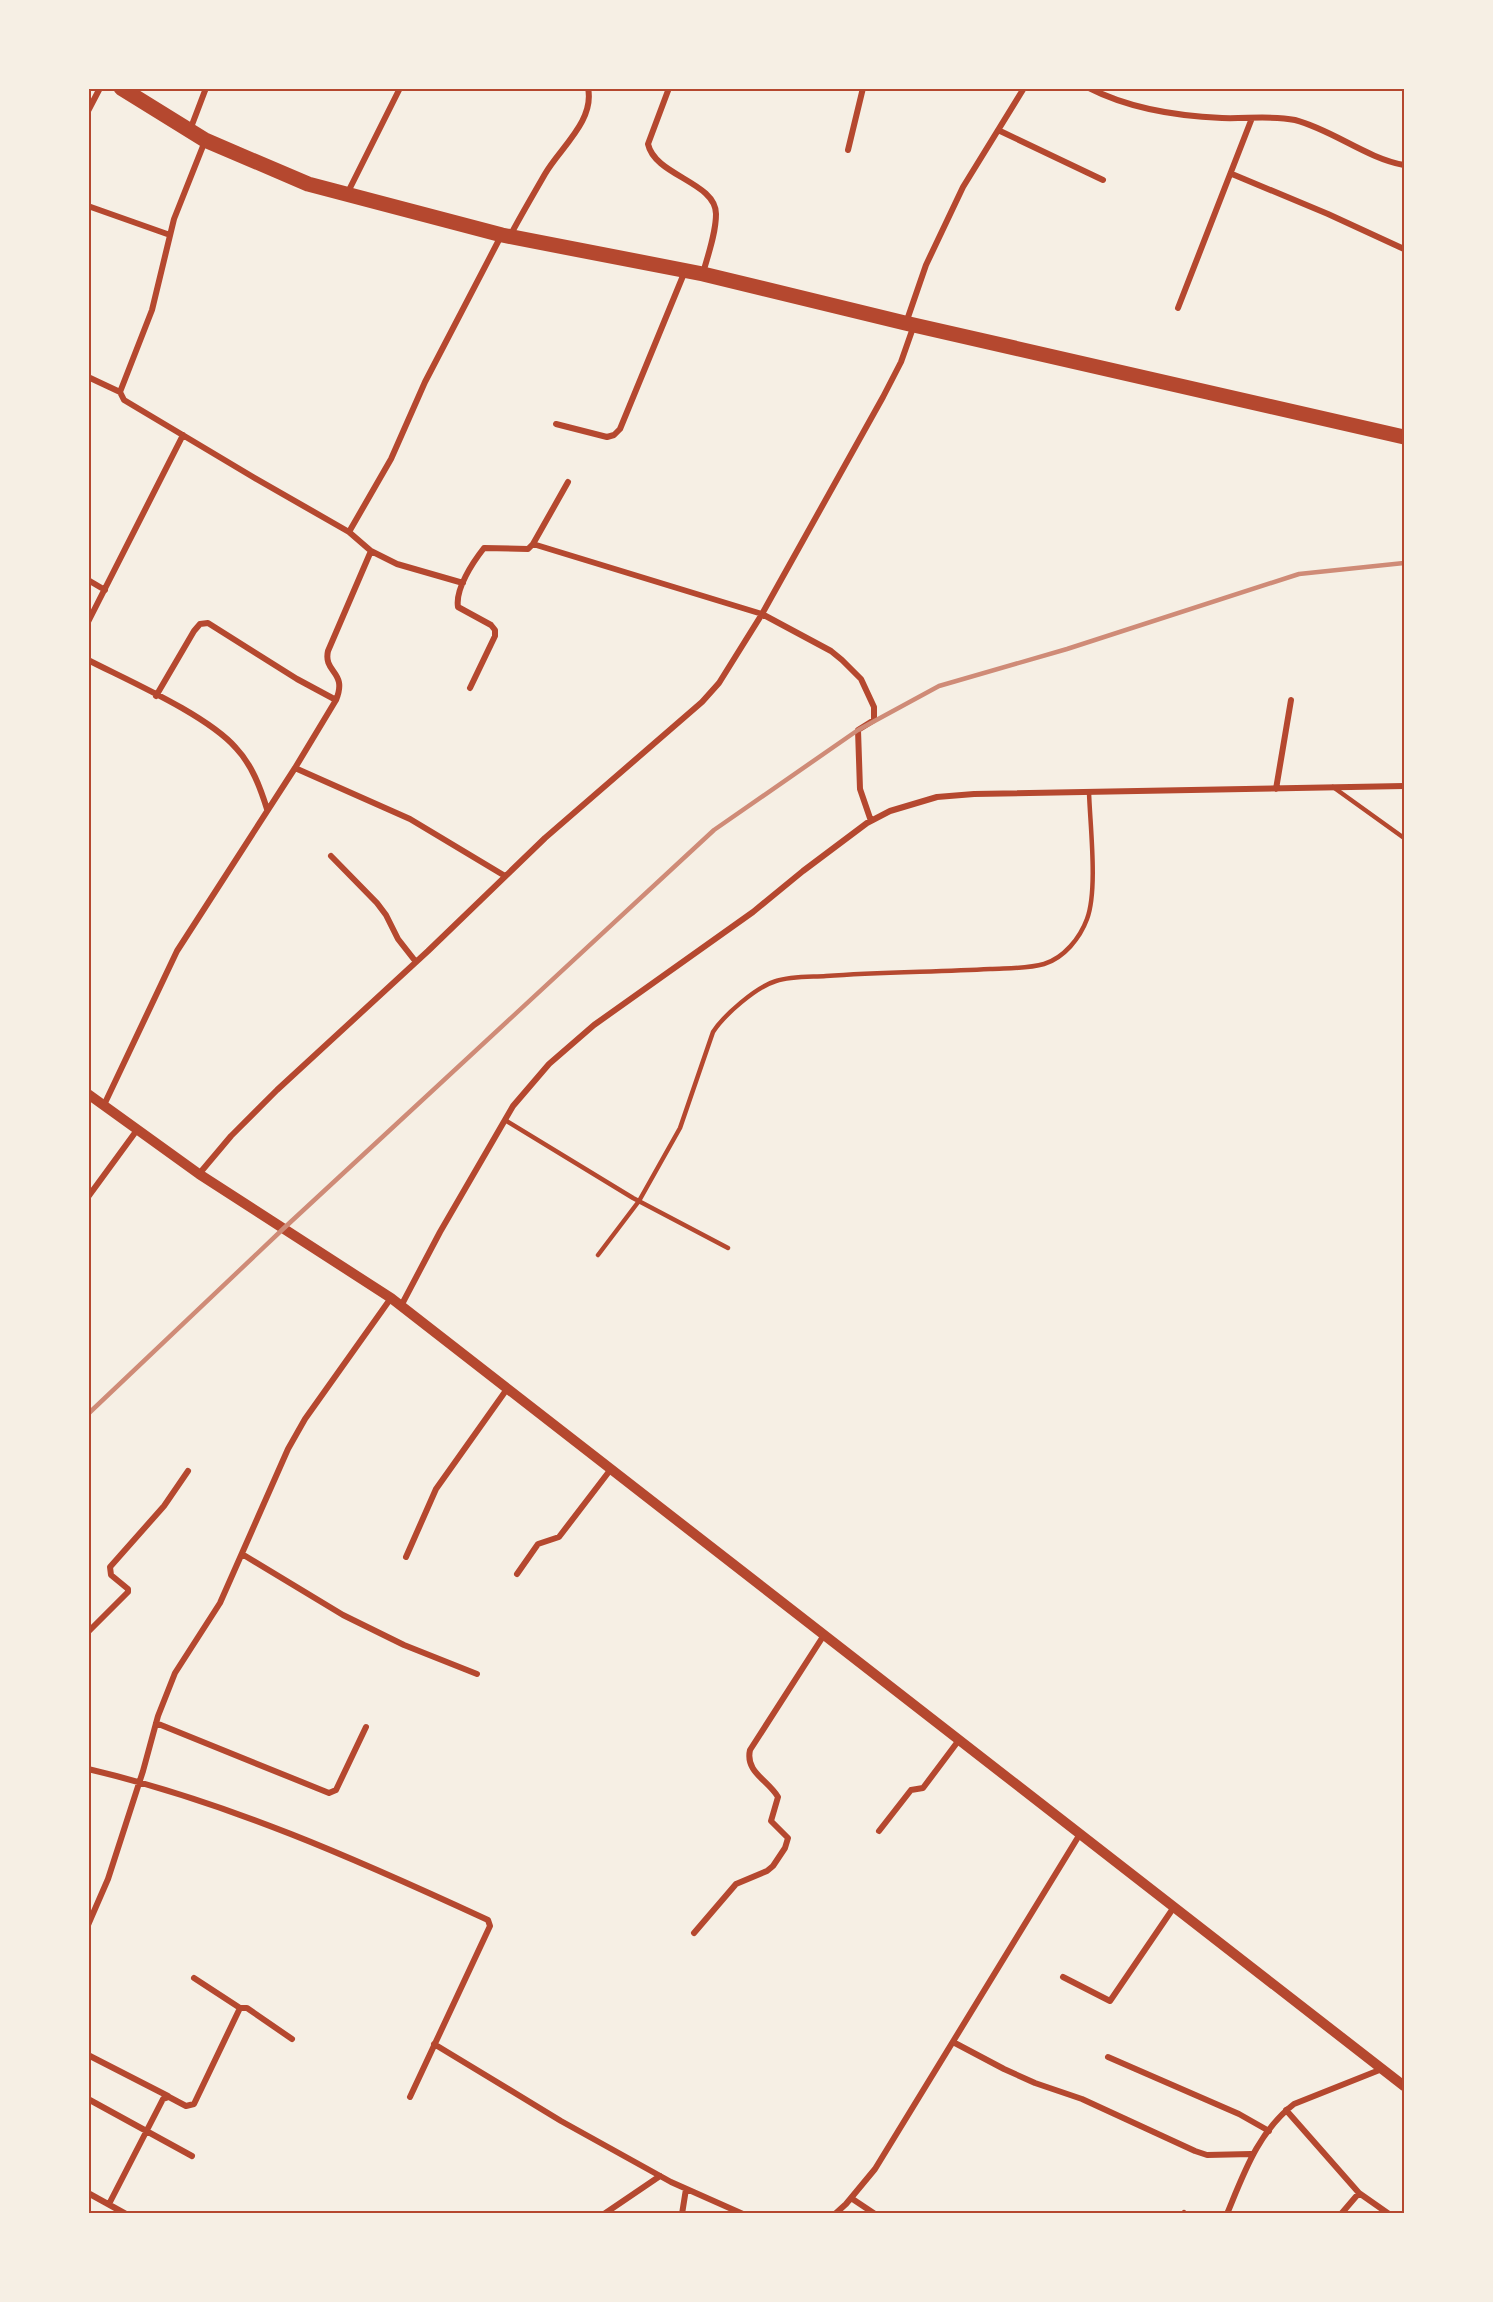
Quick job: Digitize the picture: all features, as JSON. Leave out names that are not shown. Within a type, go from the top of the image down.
[{"type":"main road","points":[[122,88],[205,140],[308,184],[505,236],[686,270],[910,324],[1404,437]]},
{"type":"street","points":[[88,111],[100,88]]},
{"type":"street","points":[[190,130],[206,88]]},
{"type":"street","points":[[347,194],[400,88]]},
{"type":"street","points":[[349,532],[391,459],[425,382],[505,236],[584,117],[588,105],[588,88]]},
{"type":"street","points":[[669,88],[648,144],[650,154],[705,193],[713,203],[716,212],[715,224],[703,274]]},
{"type":"street","points":[[848,150],[863,88]]},
{"type":"street","points":[[199,1174],[231,1136],[277,1090],[505,876],[592,796],[702,702],[719,683],[762,614],[884,397],[901,362],[926,265],[963,187],[1024,88]]},
{"type":"street","points":[[1089,88],[1109,99],[1140,108],[1220,118],[1276,117],[1318,127],[1386,160],[1404,165]]},
{"type":"street","points":[[1178,308],[1252,118]]},
{"type":"street","points":[[998,130],[1103,180]]},
{"type":"street","points":[[120,393],[152,310],[174,219],[205,140]]},
{"type":"street","points":[[1232,174],[1404,249]]},
{"type":"street","points":[[88,206],[170,235]]},
{"type":"street","points":[[556,424],[608,437],[620,429],[686,270]]},
{"type":"street","points":[[88,377],[120,393],[124,400],[349,532],[371,551],[397,564],[464,583]]},
{"type":"street","points":[[88,622],[183,435]]},
{"type":"street","points":[[470,688],[495,636],[495,630],[491,625],[458,607],[457,601],[464,583],[484,548],[528,549],[568,483]]},
{"type":"street","points":[[533,544],[762,614],[831,651],[861,679],[874,707],[874,720],[858,730],[860,789],[871,821]]},
{"type":"street","points":[[104,1105],[177,951],[267,809],[296,768],[336,700],[340,680],[329,665],[327,657],[371,551]]},
{"type":"street","points":[[88,580],[105,590]]},
{"type":"street","points":[[156,696],[194,631],[200,624],[208,623],[297,680],[336,700]]},
{"type":"street","points":[[88,660],[208,725],[235,746],[260,785],[267,809]]},
{"type":"street","points":[[1276,789],[1292,700]]},
{"type":"street","points":[[296,768],[410,819],[505,876]]},
{"type":"street","points":[[401,1306],[440,1232],[505,1120],[529,1085],[549,1064],[594,1025],[710,943],[848,836],[890,811],[937,797],[974,794],[1404,786]]},
{"type":"street","points":[[331,856],[377,903],[398,939],[416,962]]},
{"type":"street","points":[[88,1094],[199,1174],[391,1298],[1404,2086]]},
{"type":"street","points":[[88,1197],[137,1130]]},
{"type":"street","points":[[88,1925],[108,1879],[140,1782],[156,1723],[175,1673],[220,1603],[288,1449],[305,1419],[391,1298]]},
{"type":"street","points":[[406,1557],[436,1489],[507,1389]]},
{"type":"street","points":[[517,1574],[538,1544],[559,1537],[611,1469]]},
{"type":"street","points":[[88,1632],[128,1592],[111,1575],[110,1567],[164,1506],[188,1471]]},
{"type":"street","points":[[242,1554],[343,1615],[404,1645],[477,1674]]},
{"type":"street","points":[[694,1933],[736,1884],[767,1871],[785,1848],[788,1838],[771,1821],[778,1801],[777,1797],[751,1768],[748,1757],[750,1750],[824,1635]]},
{"type":"street","points":[[156,1723],[329,1794],[336,1790],[366,1727]]},
{"type":"street","points":[[879,1831],[911,1790],[923,1788],[959,1740]]},
{"type":"street","points":[[88,1770],[140,1782],[289,1832],[488,1920],[490,1926],[410,2097]]},
{"type":"street","points":[[835,2214],[875,2169],[1080,1834]]},
{"type":"street","points":[[1063,1977],[1110,2001],[1174,1907]]},
{"type":"street","points":[[194,1978],[240,2008],[247,2008],[292,2039]]},
{"type":"street","points":[[88,2055],[186,2106],[194,2104],[240,2008]]},
{"type":"street","points":[[953,2042],[1035,2083],[1082,2099],[1195,2151],[1207,2155],[1251,2154]]},
{"type":"street","points":[[434,2044],[561,2121],[660,2176],[743,2214]]},
{"type":"street","points":[[1108,2057],[1239,2114],[1269,2131]]},
{"type":"street","points":[[1227,2214],[1251,2154],[1286,2110],[1294,2104],[1382,2069]]},
{"type":"street","points":[[109,2204],[163,2099],[169,2097]]},
{"type":"street","points":[[89,2100],[192,2156]]},
{"type":"street","points":[[1286,2110],[1359,2193],[1389,2214]]},
{"type":"street","points":[[604,2214],[660,2176]]},
{"type":"street","points":[[682,2214],[686,2189]]},
{"type":"street","points":[[88,2193],[126,2214]]},
{"type":"street","points":[[1341,2214],[1359,2193]]},
{"type":"street","points":[[851,2198],[875,2214]]},
{"type":"lane","points":[[1333,787],[1404,838]]},
{"type":"lane","points":[[598,1255],[639,1201],[680,1128],[713,1032],[718,1024],[762,987],[781,980],[846,974],[929,973],[1025,967],[1044,964],[1059,957],[1077,938],[1088,918],[1092,897],[1089,792]]},
{"type":"lane","points":[[505,1120],[639,1201],[728,1248]]},
{"type":"railway","points":[[88,1414],[283,1229],[714,830],[858,730],[939,686],[1067,649],[1299,574],[1404,563]]}]
